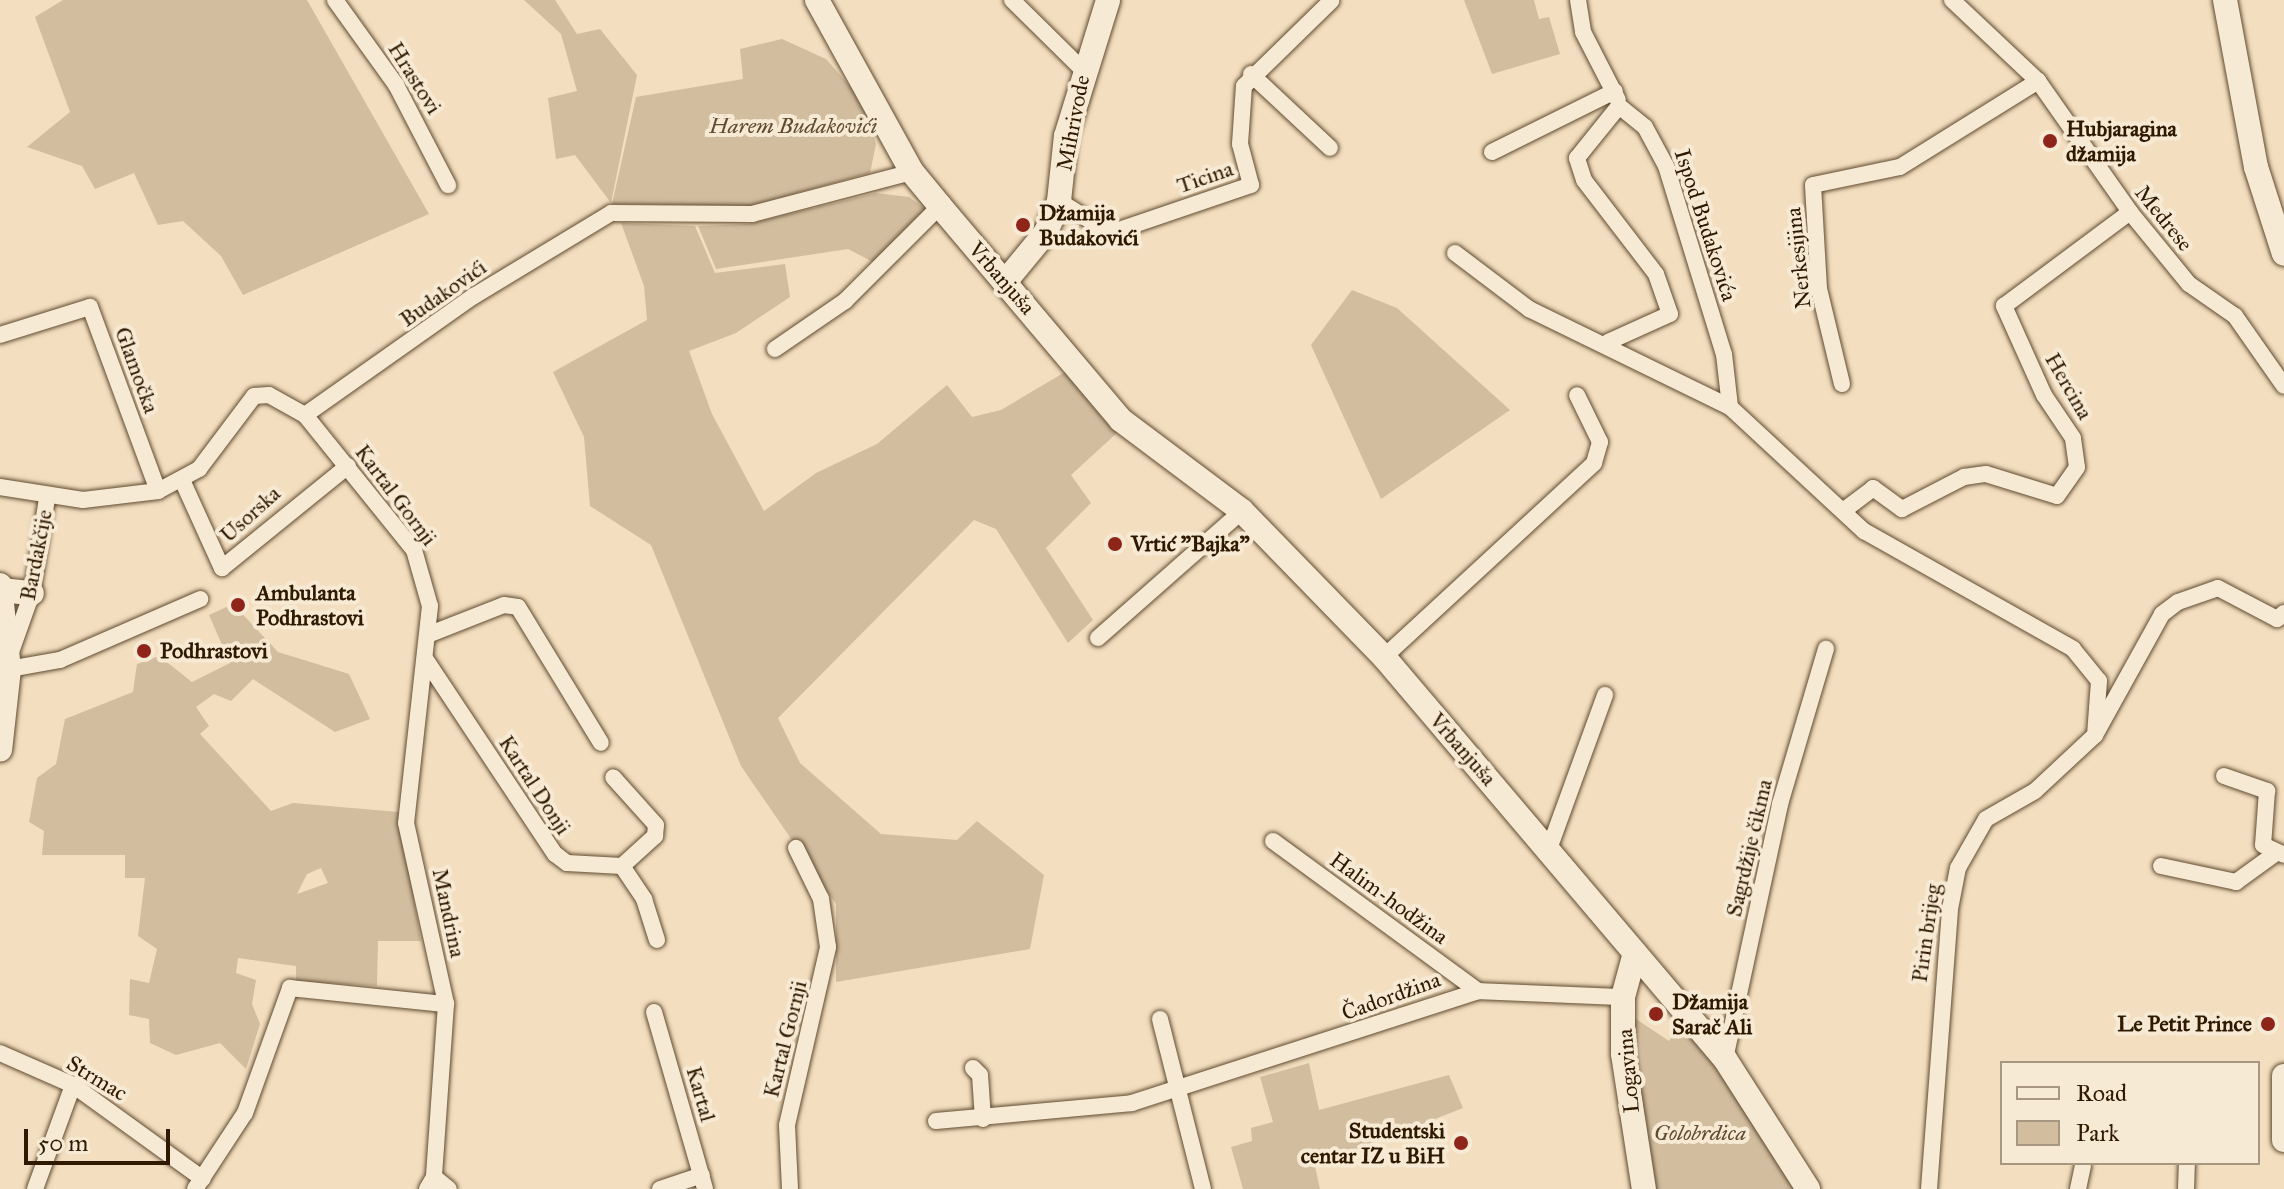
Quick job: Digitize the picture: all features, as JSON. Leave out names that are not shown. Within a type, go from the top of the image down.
[{"type":"street","name":"Hrastovi","points":[[335,0],[403,97],[448,185]]},
{"type":"street","name":"Vrbanjuša","points":[[817,0],[912,172],[940,206],[1121,420],[1242,511],[1384,657],[1725,1059],[1808,1189]]},
{"type":"street","points":[[1012,0],[1083,70]]},
{"type":"street","name":"Mihrivode","points":[[1005,282],[1046,232],[1059,201],[1083,70],[1108,0]]},
{"type":"street","points":[[1330,148],[1251,74],[1330,0],[1343,0]]},
{"type":"street","points":[[1578,0],[1583,32],[1617,98]]},
{"type":"street","name":"Medrese","points":[[1952,0],[2038,81],[2130,212],[2189,284],[2235,316],[2284,386]]},
{"type":"street","points":[[2225,0],[2256,167],[2284,254]]},
{"type":"street","name":"Ticina","points":[[1059,201],[1110,233],[1251,185],[1239,101],[1251,74]]},
{"type":"street","name":"Nerkesijina","points":[[1842,384],[1819,289],[1813,185],[1900,167],[2038,81]]},
{"type":"street","points":[[1492,152],[1617,98]]},
{"type":"street","points":[[1608,342],[1667,320],[1670,309],[1656,274],[1584,180],[1577,158],[1617,98]]},
{"type":"street","name":"Ispod Budakovića","points":[[1617,98],[1645,127],[1671,181],[1724,354],[1730,407]]},
{"type":"street","name":"Budakovići","points":[[305,415],[474,296],[611,213],[752,214],[912,172]]},
{"type":"street","points":[[775,349],[845,301],[940,206]]},
{"type":"street","name":"Hercina","points":[[1843,511],[1873,488],[1902,509],[1964,477],[1986,474],[2057,496],[2077,467],[2073,438],[2044,395],[2004,306],[2130,212]]},
{"type":"street","points":[[1455,253],[1529,309],[1608,342],[1730,407],[1864,531],[2089,663],[2103,694],[2095,735]]},
{"type":"street","name":"Glamočka","points":[[0,335],[90,307],[158,491]]},
{"type":"street","points":[[47,498],[158,491],[182,480],[199,469],[254,396],[269,395],[305,415]]},
{"type":"street","points":[[1384,657],[1594,463],[1600,442],[1577,395]]},
{"type":"street","name":"Kartal Gornji","points":[[305,415],[418,558],[430,634],[426,660]]},
{"type":"street","name":"Usorska","points":[[182,480],[222,568],[348,466]]},
{"type":"street","name":"Bardakčije","points":[[0,487],[47,498],[32,593],[9,663],[3,694],[0,750]]},
{"type":"street","points":[[1098,638],[1242,511]]},
{"type":"street","points":[[0,587],[32,593]]},
{"type":"street","name":"Bardakčije","points":[[0,587],[9,663]]},
{"type":"street","name":"Pirin brijeg","points":[[1929,1189],[1939,1000],[1958,868],[1986,819],[2035,791],[2095,735],[2162,614],[2178,602],[2218,588],[2282,620]]},
{"type":"street","points":[[9,663],[60,660],[200,599]]},
{"type":"street","points":[[430,634],[504,605],[518,607],[601,743]]},
{"type":"street","name":"Sagrdžije čikma","points":[[1725,1059],[1780,804],[1826,649]]},
{"type":"street","name":"Kartal Donji","points":[[426,660],[555,854],[601,871],[622,866]]},
{"type":"street","name":"Mandrina","points":[[426,660],[406,823],[446,1004],[430,1183],[449,1189]]},
{"type":"street","points":[[1549,849],[1605,695]]},
{"type":"street","points":[[2161,866],[2236,882],[2280,854],[2263,845],[2267,791],[2224,776]]},
{"type":"street","points":[[613,777],[656,825],[655,836],[622,866],[644,899],[657,940]]},
{"type":"street","name":"Halim-hodžina","points":[[1273,841],[1478,991]]},
{"type":"street","name":"Kartal Gornji","points":[[790,1189],[787,1125],[828,947],[821,899],[796,848]]},
{"type":"street","name":"Logavina","points":[[1635,953],[1623,997],[1623,1054],[1644,1189]]},
{"type":"street","points":[[199,1184],[245,1113],[284,994],[299,986],[446,1004]]},
{"type":"street","name":"Čadordžina","points":[[936,1121],[1132,1103],[1179,1085],[1478,991],[1623,997]]},
{"type":"street","name":"Kartal","points":[[654,1012],[703,1182]]},
{"type":"street","points":[[1160,1019],[1203,1189]]},
{"type":"street","name":"Strmac","points":[[0,1053],[73,1085],[199,1184]]},
{"type":"street","points":[[973,1068],[980,1075],[983,1119]]},
{"type":"street","points":[[2284,1076],[2284,1140]]},
{"type":"street","points":[[35,1189],[73,1085]]},
{"type":"street","points":[[2186,1189],[2187,1165]]},
{"type":"street","points":[[2078,1189],[2083,1166]]},
{"type":"street","points":[[660,1189],[703,1182]]},
{"type":"green space","points":[[63,0],[307,0],[429,214],[243,295],[221,256],[183,221],[158,225],[134,173],[95,189],[82,166],[27,147],[70,112],[35,17]]},
{"type":"green space","points":[[524,0],[555,0],[577,34],[600,29],[637,75],[611,203],[575,155],[556,159],[548,98],[577,91],[561,34]]},
{"type":"green space","points":[[1464,0],[1534,0],[1539,19],[1549,17],[1560,54],[1492,74]]},
{"type":"green space","name":"Harem Budakovići","points":[[782,39],[826,59],[864,102],[876,144],[870,173],[749,206],[612,204],[636,97],[743,79],[740,49]]},
{"type":"green space","name":"Harem Budakovići","points":[[876,193],[909,197],[925,209],[873,262],[848,249],[716,269],[698,226],[748,224]]},
{"type":"green space","points":[[621,223],[695,226],[715,273],[785,264],[790,297],[736,333],[689,351],[712,414],[764,511],[816,473],[877,444],[947,385],[972,417],[1001,410],[1065,372],[1118,432],[1071,475],[1091,503],[1046,548],[1093,620],[1068,643],[996,529],[974,520],[778,718],[800,763],[881,834],[957,840],[977,821],[1044,875],[1030,949],[836,982],[836,904],[741,766],[651,545],[590,506],[584,437],[553,372],[647,320],[644,286]]},
{"type":"green space","points":[[1352,290],[1397,308],[1510,410],[1381,499],[1311,345]]},
{"type":"green space","points":[[233,604],[278,652],[349,674],[370,719],[335,732],[253,679],[231,701],[214,694],[196,707],[209,726],[200,734],[271,811],[293,803],[399,812],[421,941],[378,941],[377,986],[296,981],[296,966],[238,958],[236,973],[256,980],[252,1004],[260,1024],[246,1069],[220,1043],[176,1055],[150,1043],[149,1019],[129,1015],[130,979],[149,983],[157,949],[138,936],[145,878],[125,878],[125,855],[42,855],[44,831],[29,822],[37,778],[56,764],[65,719],[133,692],[137,664],[159,656],[192,682],[230,663],[209,615]],"holes":[[[321,868],[328,883],[297,894],[307,874]]]},
{"type":"green space","name":"Golobrdica","points":[[1633,1017],[1669,1041],[1684,1019],[1803,1189],[1652,1189]]},
{"type":"green space","points":[[1309,1063],[1319,1110],[1449,1075],[1463,1108],[1315,1166],[1320,1189],[1243,1189],[1231,1147],[1252,1141],[1251,1128],[1273,1122],[1260,1077]]},
{"type":"place","name":"Hubjaragina džamija","points":[[2050,141]]},
{"type":"place","name":"Džamija Budakovići","points":[[1023,225]]},
{"type":"place","name":"Vrtić \"Bajka\"","points":[[1115,544]]},
{"type":"place","name":"Ambulanta Podhrastovi","points":[[238,605]]},
{"type":"place","name":"Podhrastovi","points":[[144,651]]},
{"type":"place","name":"Džamija Sarač Ali","points":[[1656,1014]]},
{"type":"place","name":"Le Petit Prince","points":[[2268,1024]]},
{"type":"place","name":"Studentski centar IZ u BiH","points":[[1461,1143]]}]
